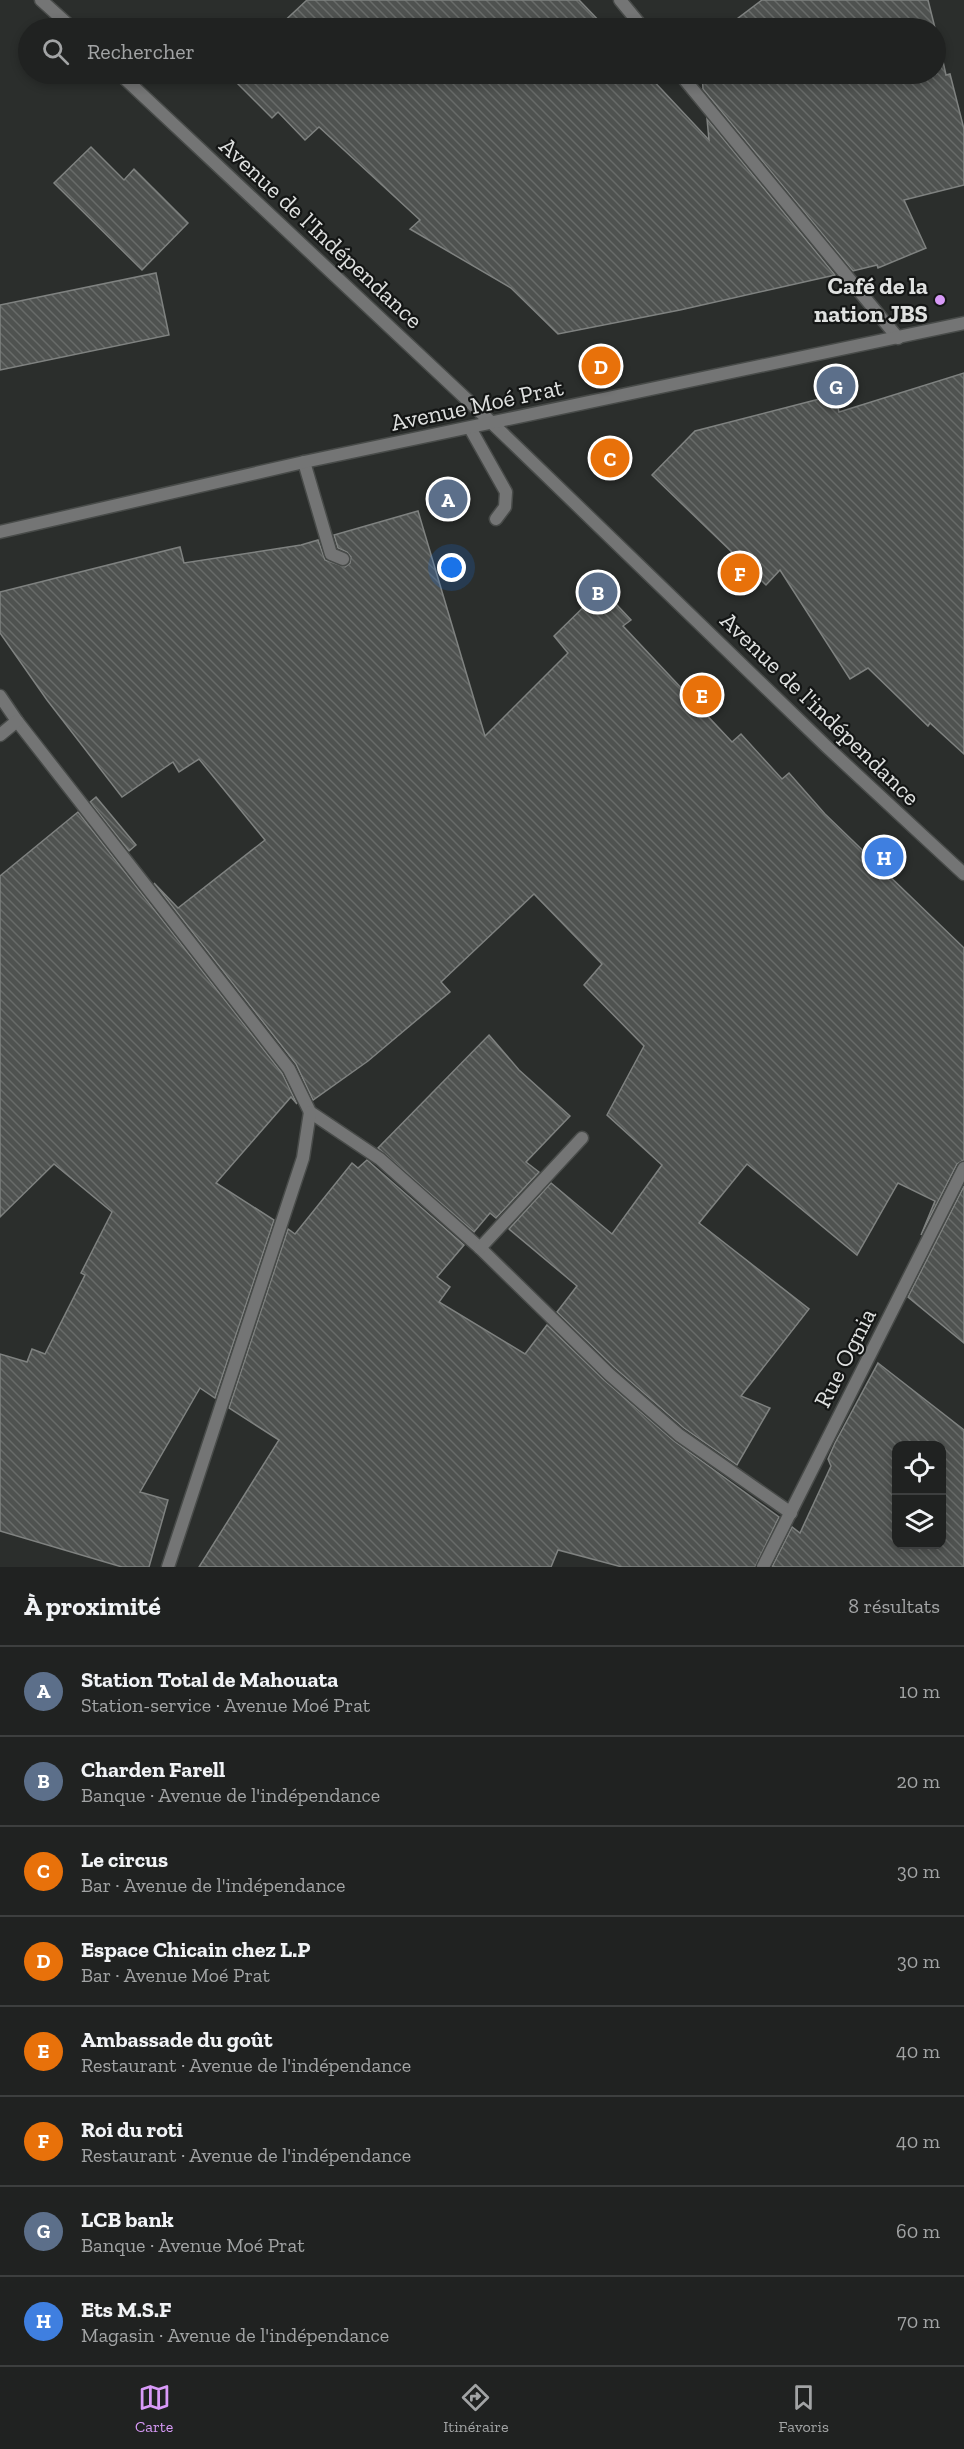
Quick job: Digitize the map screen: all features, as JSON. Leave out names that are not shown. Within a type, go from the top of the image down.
[{"type":"street","points":[[42,0],[61,18]]},
{"type":"street","points":[[620,0],[635,18]]},
{"type":"street","name":"Avenue de l'Indépendance","points":[[131,84],[493,424]]},
{"type":"street","points":[[688,84],[898,338]]},
{"type":"street","name":"Avenue Moé Prat","points":[[0,532],[304,462],[964,323]]},
{"type":"street","name":"Avenue de l'indépendance","points":[[493,424],[827,747],[964,874]]},
{"type":"street","points":[[470,428],[507,492],[505,507],[496,519]]},
{"type":"street","points":[[304,462],[331,554],[343,559]]},
{"type":"street","points":[[0,696],[17,721],[289,1069],[310,1112],[380,1159],[480,1248],[609,1374],[680,1436],[791,1513]]},
{"type":"street","points":[[0,735],[17,721]]},
{"type":"street","points":[[168,1567],[303,1158],[310,1112]]},
{"type":"street","points":[[480,1248],[582,1138]]},
{"type":"street","name":"Rue Ognia","points":[[763,1567],[964,1168]]},
{"type":"building","points":[[307,0],[579,0],[596,18],[288,18]]},
{"type":"building","points":[[762,0],[928,0],[932,18],[738,18]]},
{"type":"building","points":[[950,74],[964,129],[964,185],[904,200],[926,248],[878,268],[877,265],[853,271],[703,89],[703,84],[946,84],[946,75]]},
{"type":"building","points":[[238,84],[656,84],[709,140],[707,119],[835,275],[680,310],[558,334],[511,288],[410,229],[420,220],[319,127],[305,140],[278,112],[272,118]]},
{"type":"building","points":[[91,147],[124,180],[134,169],[188,223],[142,270],[54,183]]},
{"type":"building","points":[[156,273],[169,335],[0,370],[0,305]]},
{"type":"building","points":[[964,373],[964,754],[930,723],[928,726],[868,668],[850,679],[780,570],[766,585],[652,475],[695,431],[835,395],[839,412]]},
{"type":"building","points":[[418,511],[485,736],[568,653],[554,636],[602,589],[631,620],[623,626],[732,742],[741,734],[782,779],[789,773],[825,814],[964,948],[964,1160],[957,1164],[921,1235],[935,1201],[898,1183],[857,1255],[747,1164],[699,1223],[809,1309],[741,1396],[770,1408],[737,1465],[684,1428],[615,1368],[557,1312],[577,1286],[509,1229],[551,1183],[612,1234],[662,1165],[607,1115],[644,1046],[584,985],[602,964],[534,894],[441,982],[450,992],[368,1061],[313,1100],[296,1064],[154,883],[178,908],[265,840],[199,759],[179,772],[173,762],[122,797],[47,700],[0,633],[0,592],[180,547],[184,563],[301,545],[318,540],[325,560],[345,567],[350,563],[351,557],[347,552],[338,548],[334,535]]},
{"type":"building","points":[[96,797],[136,845],[129,851],[90,802]]},
{"type":"building","points":[[78,812],[282,1073],[297,1104],[291,1097],[216,1183],[274,1220],[215,1398],[200,1388],[140,1492],[168,1500],[149,1567],[122,1567],[0,1531],[0,1354],[27,1362],[32,1349],[45,1354],[85,1275],[81,1273],[112,1212],[54,1164],[0,1217],[0,876]]},
{"type":"building","points":[[489,1035],[519,1070],[570,1116],[526,1162],[539,1172],[496,1218],[490,1213],[474,1232],[378,1148]]},
{"type":"building","points":[[367,1160],[464,1245],[437,1277],[450,1287],[439,1302],[525,1354],[547,1325],[604,1380],[674,1441],[779,1517],[755,1567],[622,1567],[558,1550],[551,1567],[199,1567],[279,1440],[229,1408],[288,1229],[295,1234],[352,1163],[358,1168]]},
{"type":"building","points":[[964,1186],[964,1343],[908,1297]]},
{"type":"building","points":[[878,1363],[964,1430],[964,1567],[772,1567],[792,1527],[800,1533],[831,1466],[828,1459]]},
{"type":"place","name":"Café de la nation JBS","points":[[940,300]]},
{"type":"place","name":"Espace Chicain chez L.P","points":[[601,366]]},
{"type":"place","name":"LCB bank","points":[[836,386]]},
{"type":"place","name":"Le circus","points":[[610,458]]},
{"type":"place","name":"Station Total de Mahouata","points":[[448,499]]},
{"type":"place","name":"Roi du roti","points":[[740,573]]},
{"type":"place","name":"Charden Farell","points":[[598,592]]},
{"type":"place","name":"Ambassade du goût","points":[[702,695]]},
{"type":"place","name":"Ets M.S.F","points":[[884,857]]}]
